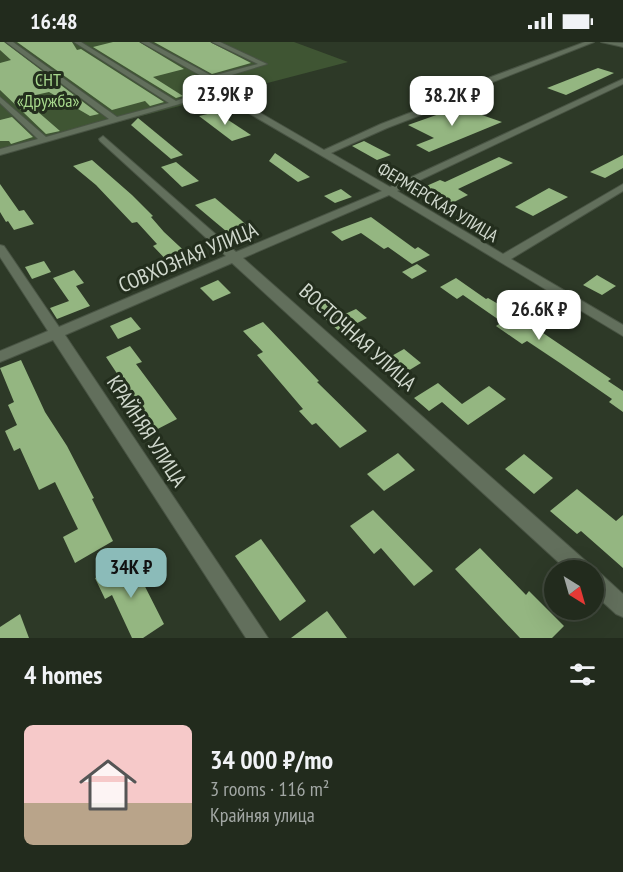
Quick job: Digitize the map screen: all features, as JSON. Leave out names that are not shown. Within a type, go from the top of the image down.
[{"type":"street","points":[[9,42],[114,120]]},
{"type":"street","points":[[77,42],[174,103]]},
{"type":"street","points":[[144,42],[210,78]]},
{"type":"street","points":[[0,153],[196,97],[198,95],[191,86],[210,78],[264,64],[215,42]]},
{"type":"street","points":[[324,153],[384,126],[449,101],[467,89],[591,42]]},
{"type":"street","points":[[604,42],[623,45]]},
{"type":"street","name":"СОВХОЗНАЯ УЛИЦА","points":[[0,357],[390,191],[623,81]]},
{"type":"street","name":"ФЕРМЕРСКАЯ УЛИЦА","points":[[196,97],[235,102],[390,191],[623,331]]},
{"type":"street","points":[[0,99],[44,140]]},
{"type":"street","name":"ВОСТОЧНАЯ УЛИЦА","points":[[103,139],[570,560]]},
{"type":"street","points":[[502,259],[623,187]]},
{"type":"street","name":"КРАЙНЯЯ УЛИЦА","points":[[0,248],[258,638]]},
{"type":"street","points":[[604,590],[623,607]]},
{"type":"green space","name":"СНТ «Дружба»","points":[[0,42],[294,42],[348,62],[0,153]]},
{"type":"building","points":[[0,42],[4,42],[99,114],[90,116],[49,92],[22,98],[60,131],[46,134],[0,90],[0,63],[11,60],[0,50]]},
{"type":"building","points":[[17,42],[72,42],[77,50],[81,49],[164,102],[150,106],[145,101],[112,110]]},
{"type":"building","points":[[113,42],[139,42],[184,69],[153,77],[183,96],[176,98],[93,47]]},
{"type":"building","points":[[154,42],[210,42],[251,63],[212,74]]},
{"type":"building","points":[[598,68],[614,73],[566,95],[547,88]]},
{"type":"building","points":[[459,107],[502,122],[429,152],[416,145],[434,138],[408,125]]},
{"type":"building","points":[[216,112],[251,135],[232,141],[199,116]]},
{"type":"building","points":[[12,117],[33,137],[11,144],[9,141],[0,141],[0,120]]},
{"type":"building","points":[[138,118],[183,155],[171,159],[131,125]]},
{"type":"building","points":[[364,141],[391,155],[377,160],[352,146]]},
{"type":"building","points":[[275,153],[310,177],[298,182],[269,161]]},
{"type":"building","points":[[623,155],[623,168],[605,178],[590,172]]},
{"type":"building","points":[[499,157],[513,163],[458,189],[468,195],[452,203],[424,187],[440,180],[445,182]]},
{"type":"building","points":[[92,160],[132,195],[153,216],[151,217],[164,232],[193,259],[173,267],[153,246],[157,244],[137,222],[132,223],[96,185],[73,166]]},
{"type":"building","points":[[176,162],[199,181],[182,187],[161,167]]},
{"type":"building","points":[[0,184],[19,211],[24,210],[34,224],[14,230],[8,221],[6,222],[0,212]]},
{"type":"building","points":[[549,188],[568,197],[533,216],[515,207]]},
{"type":"building","points":[[341,189],[352,197],[335,203],[324,196]]},
{"type":"building","points":[[215,198],[257,235],[239,242],[195,205]]},
{"type":"building","points":[[371,217],[415,249],[418,247],[430,255],[412,264],[388,247],[384,249],[361,233],[342,241],[331,232]]},
{"type":"building","points":[[44,261],[51,272],[32,279],[25,267]]},
{"type":"building","points":[[417,264],[427,271],[412,279],[402,272]]},
{"type":"building","points":[[74,270],[84,283],[76,286],[90,306],[57,319],[50,308],[69,301],[53,278]]},
{"type":"building","points":[[597,275],[616,286],[602,295],[583,285]]},
{"type":"building","points":[[456,278],[486,299],[488,298],[515,314],[611,379],[608,381],[623,391],[623,412],[609,402],[612,399],[560,363],[527,341],[522,344],[496,326],[502,322],[463,295],[457,299],[440,287]]},
{"type":"building","points":[[218,280],[231,293],[213,301],[200,288]]},
{"type":"building","points":[[322,294],[345,314],[356,309],[367,318],[340,332],[306,302]]},
{"type":"building","points":[[131,317],[141,329],[118,339],[110,326]]},
{"type":"building","points":[[263,322],[319,381],[317,382],[367,431],[340,448],[316,423],[312,425],[299,411],[303,409],[257,355],[263,352],[243,331]]},
{"type":"building","points":[[130,346],[142,362],[136,364],[177,419],[148,434],[136,416],[140,414],[123,389],[126,387],[106,357]]},
{"type":"building","points":[[404,349],[421,363],[398,377],[381,362]]},
{"type":"building","points":[[21,360],[45,412],[67,446],[94,498],[92,499],[113,541],[75,563],[63,537],[78,529],[55,482],[39,490],[20,448],[14,451],[5,431],[17,425],[8,405],[14,402],[0,368]]},
{"type":"building","points":[[438,383],[462,404],[489,386],[506,399],[468,425],[442,402],[429,411],[414,398]]},
{"type":"building","points":[[398,453],[415,470],[384,491],[367,474]]},
{"type":"building","points":[[524,454],[553,478],[534,494],[505,469]]},
{"type":"building","points":[[577,489],[616,521],[623,515],[623,568],[581,531],[577,534],[550,511]]},
{"type":"building","points":[[373,510],[433,571],[414,586],[381,548],[374,554],[350,526]]},
{"type":"building","points":[[261,539],[306,601],[280,621],[235,556]]},
{"type":"building","points":[[480,548],[526,595],[529,591],[544,606],[544,620],[558,620],[564,626],[552,638],[520,638],[455,569]]},
{"type":"building","points":[[130,557],[164,624],[143,638],[132,638],[112,595],[105,599],[95,578]]},
{"type":"building","points":[[327,611],[347,638],[291,638]]},
{"type":"building","points":[[20,614],[29,638],[0,638],[0,627]]}]
